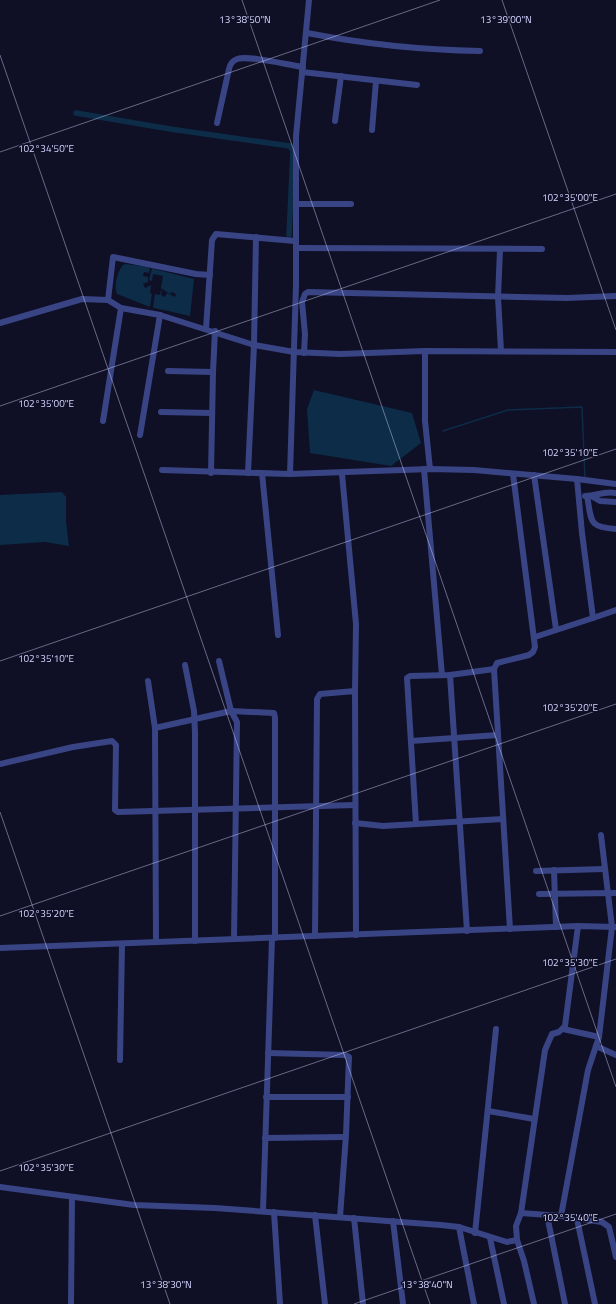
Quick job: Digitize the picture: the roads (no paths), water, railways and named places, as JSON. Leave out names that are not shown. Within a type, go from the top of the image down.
[{"type":"street","points":[[290,474],[296,248],[296,136],[307,34],[309,0]]},
{"type":"street","points":[[307,34],[433,50],[480,50]]},
{"type":"street","points":[[218,123],[229,68],[231,63],[236,59],[248,58],[341,76],[417,85]]},
{"type":"street","points":[[335,121],[341,76]]},
{"type":"street","points":[[372,130],[376,81]]},
{"type":"street","points":[[296,204],[351,204]]},
{"type":"street","points":[[206,329],[212,240],[216,234],[295,241]]},
{"type":"street","points":[[248,473],[254,345],[256,237]]},
{"type":"street","points":[[296,248],[542,249]]},
{"type":"street","points":[[500,250],[498,297],[501,351]]},
{"type":"street","points":[[108,300],[113,257],[196,274],[210,275]]},
{"type":"street","points":[[304,352],[305,334],[302,302],[305,294],[308,292],[567,298],[616,296]]},
{"type":"street","points":[[0,323],[82,299],[108,300],[121,308],[160,315],[215,331],[254,345],[294,352],[340,354],[425,350],[616,352]]},
{"type":"street","points":[[103,421],[121,308]]},
{"type":"street","points":[[140,435],[160,315]]},
{"type":"street","points":[[211,473],[212,372],[215,331]]},
{"type":"street","points":[[425,350],[427,469],[442,675]]},
{"type":"street","points":[[168,371],[212,372]]},
{"type":"street","points":[[161,412],[212,413]]},
{"type":"street","points":[[162,470],[211,473],[290,474],[342,474],[427,469],[474,470],[616,484]]},
{"type":"street","points":[[262,473],[278,635]]},
{"type":"street","points":[[342,474],[356,624],[356,935]]},
{"type":"street","points":[[510,929],[494,670],[496,663],[520,658],[533,652],[535,647],[535,637],[513,474]]},
{"type":"street","points":[[534,475],[556,629]]},
{"type":"street","points":[[577,479],[582,533],[593,618]]},
{"type":"street","points":[[579,496],[589,496],[600,492],[616,492]]},
{"type":"street","points":[[589,496],[600,501],[616,502]]},
{"type":"street","points":[[589,496],[594,524],[598,528],[616,530]]},
{"type":"street","points":[[535,637],[616,610]]},
{"type":"street","points":[[219,661],[231,710],[237,722],[234,808],[234,940]]},
{"type":"street","points":[[185,664],[194,719],[195,941]]},
{"type":"street","points":[[416,824],[407,678],[410,676],[450,675],[494,670]]},
{"type":"street","points":[[450,675],[467,931]]},
{"type":"street","points":[[148,681],[155,728],[156,942]]},
{"type":"street","points":[[315,936],[317,699],[320,694],[355,691]]},
{"type":"street","points":[[155,728],[231,710],[274,713],[275,807],[273,938],[263,1211]]},
{"type":"street","points":[[411,741],[498,735]]},
{"type":"street","points":[[0,764],[74,747],[112,741],[116,745],[115,810],[155,811],[355,805]]},
{"type":"street","points":[[355,823],[383,826],[503,820]]},
{"type":"street","points":[[561,1216],[588,1070],[599,1037],[614,927],[607,894],[601,835]]},
{"type":"street","points":[[536,871],[604,869]]},
{"type":"street","points":[[554,870],[556,928]]},
{"type":"street","points":[[539,894],[616,894]]},
{"type":"street","points":[[0,948],[578,926],[614,927]]},
{"type":"street","points":[[563,1030],[578,926]]},
{"type":"street","points":[[120,1060],[122,944]]},
{"type":"street","points":[[475,1233],[496,1029]]},
{"type":"street","points":[[534,1304],[524,1261],[517,1240],[516,1226],[521,1214],[534,1119],[549,1038],[552,1034],[563,1030],[599,1037]]},
{"type":"street","points":[[596,1046],[616,1055]]},
{"type":"street","points":[[268,1053],[345,1055],[349,1057],[348,1097],[340,1217]]},
{"type":"street","points":[[266,1097],[348,1097]]},
{"type":"street","points":[[488,1111],[534,1119]]},
{"type":"street","points":[[265,1138],[345,1137]]},
{"type":"street","points":[[0,1187],[134,1205],[263,1211],[459,1227],[506,1242],[517,1240]]},
{"type":"street","points":[[71,1304],[72,1197]]},
{"type":"street","points":[[274,1212],[280,1304]]},
{"type":"street","points":[[521,1214],[561,1216],[602,1222],[609,1227],[616,1256]]},
{"type":"street","points":[[315,1215],[325,1304]]},
{"type":"street","points":[[547,1215],[565,1304]]},
{"type":"street","points":[[354,1218],[363,1304]]},
{"type":"street","points":[[577,1218],[595,1304]]},
{"type":"street","points":[[393,1221],[404,1304]]},
{"type":"street","points":[[459,1227],[474,1304]]},
{"type":"street","points":[[490,1238],[504,1304]]},
{"type":"water","points":[[125,264],[142,266],[194,279],[190,316],[150,307],[117,294],[116,287],[118,273]]},
{"type":"water","points":[[314,390],[412,413],[421,443],[391,466],[310,453],[307,409]]},
{"type":"water","points":[[62,492],[66,497],[66,521],[69,546],[45,542],[0,545],[0,495]]},
{"type":"waterway","points":[[76,113],[170,129],[290,146],[293,151],[289,235]]},
{"type":"waterway","points":[[443,431],[508,410],[582,407],[585,479]]}]
